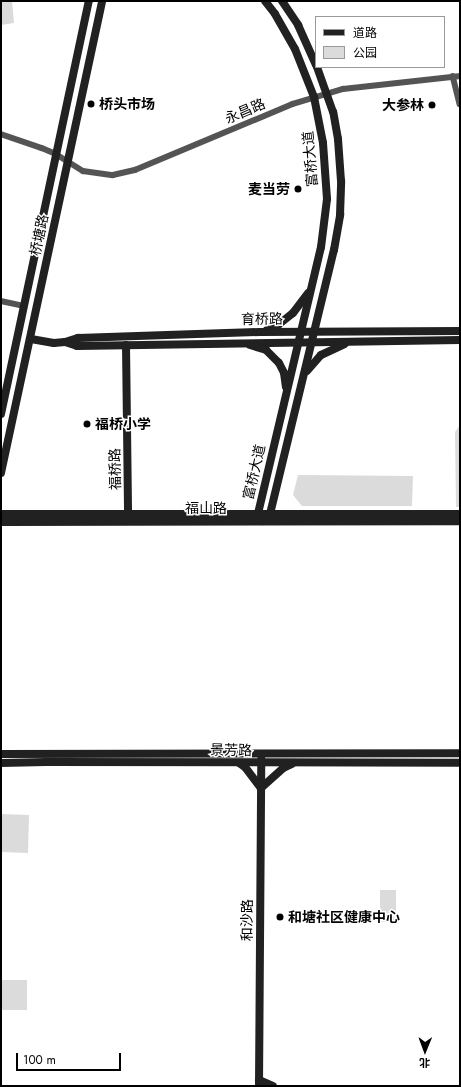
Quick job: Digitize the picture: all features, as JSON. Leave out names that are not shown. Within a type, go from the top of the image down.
[{"type":"street","name":"桥塘路","points":[[1,414],[89,1]]},
{"type":"street","name":"桥塘路","points":[[1,473],[102,1]]},
{"type":"street","name":"富桥大道","points":[[266,1],[294,49],[314,97],[324,143],[327,182],[326,214],[321,247],[258,514],[262,522],[270,514],[334,250],[340,215],[341,181],[338,139],[327,94],[317,68]]},
{"type":"street","name":"富桥大道","points":[[282,1],[298,26],[315,64]]},
{"type":"street","name":"永昌路","points":[[1,134],[56,154],[84,171],[95,174],[113,175],[124,173],[293,104],[314,97],[343,89],[460,75]]},
{"type":"street","points":[[453,76],[460,104]]},
{"type":"street","points":[[321,247],[334,250]]},
{"type":"street","points":[[260,332],[278,325],[293,313],[312,287]]},
{"type":"street","points":[[1,301],[24,306]]},
{"type":"street","name":"育桥路","points":[[30,339],[54,343],[65,342],[78,338],[260,332],[460,331]]},
{"type":"street","name":"育桥路","points":[[65,342],[77,346],[460,340]]},
{"type":"street","points":[[303,377],[313,362],[321,355],[340,345],[354,341]]},
{"type":"street","points":[[242,343],[266,350],[279,363],[286,384],[286,397]]},
{"type":"street","name":"福桥路","points":[[126,345],[128,518]]},
{"type":"street","name":"福山路","points":[[1,514],[262,522],[460,521]]},
{"type":"street","name":"福山路","points":[[1,522],[258,514],[460,514]]},
{"type":"street","name":"景芳路","points":[[1,754],[460,753]]},
{"type":"street","name":"和沙路","points":[[259,1083],[261,754]]},
{"type":"street","name":"景芳路","points":[[1,763],[460,762]]},
{"type":"street","points":[[238,763],[245,767],[260,788],[283,768],[294,763]]},
{"type":"street","points":[[259,1083],[273,1086]]},
{"type":"green space","points":[[1,1],[12,1],[14,23],[1,25]]},
{"type":"green space","points":[[460,425],[460,507],[456,507],[455,432]]},
{"type":"green space","points":[[298,475],[413,476],[412,506],[302,506],[293,495]]},
{"type":"green space","points":[[1,814],[29,815],[28,853],[1,852]]},
{"type":"green space","points":[[380,890],[396,890],[396,922],[380,922]]},
{"type":"green space","points":[[1,980],[27,980],[27,1010],[1,1010]]},
{"type":"place","name":"桥头市场","points":[[91,104]]},
{"type":"place","name":"大参林","points":[[432,105]]},
{"type":"place","name":"麦当劳","points":[[298,189]]},
{"type":"place","name":"福桥小学","points":[[87,424]]},
{"type":"place","name":"和塘社区健康中心","points":[[280,917]]}]
